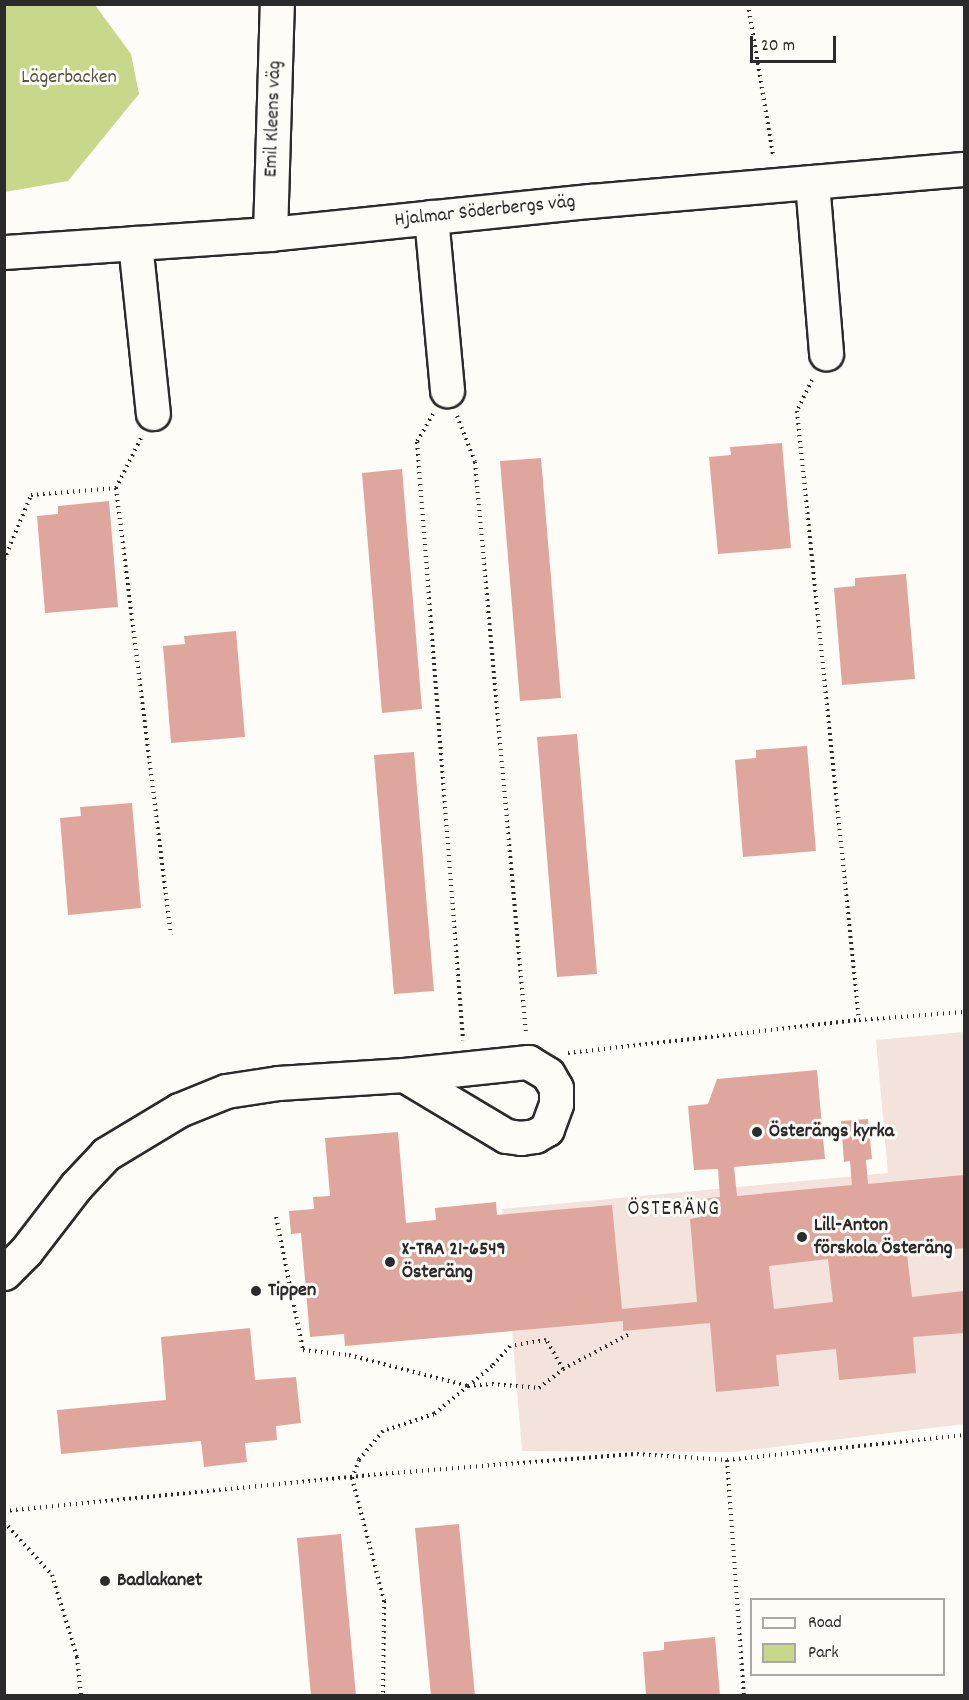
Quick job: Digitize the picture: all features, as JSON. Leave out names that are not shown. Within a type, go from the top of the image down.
[{"type":"street","name":"Emil Kleens väg","points":[[270,234],[277,4]]},
{"type":"street","name":"Hjalmar Söderbergs väg","points":[[4,252],[270,234],[431,217],[964,169]]},
{"type":"street","points":[[812,183],[826,353]]},
{"type":"street","points":[[431,217],[447,390]]},
{"type":"street","points":[[135,243],[153,414]]},
{"type":"street","points":[[4,1273],[26,1251],[76,1186],[106,1154],[179,1110],[226,1091],[278,1083],[465,1069],[538,1068],[556,1088],[554,1114],[547,1129],[536,1136],[521,1138],[506,1136],[404,1075]]},
{"type":"path","points":[[748,4],[779,186]]},
{"type":"path","points":[[826,353],[797,411],[859,1020]]},
{"type":"path","points":[[447,390],[475,462],[538,1068],[565,1054],[859,1020],[964,1012]]},
{"type":"path","points":[[447,390],[417,442],[465,1069]]},
{"type":"path","points":[[153,414],[116,488],[171,935]]},
{"type":"path","points":[[4,560],[31,495],[116,488]]},
{"type":"path","points":[[276,1217],[303,1350],[349,1355],[468,1386],[492,1384],[539,1388],[563,1369],[629,1334]]},
{"type":"path","points":[[383,1695],[384,1601],[352,1478],[359,1460],[383,1431],[434,1414],[468,1386],[510,1346],[546,1340],[563,1369]]},
{"type":"path","points":[[4,1511],[352,1478],[637,1455],[727,1460],[964,1435]]},
{"type":"path","points":[[727,1460],[744,1695]]},
{"type":"path","points":[[4,1521],[52,1575],[77,1657],[81,1695]]},
{"type":"shaded area","points":[[964,1032],[964,1424],[733,1452],[522,1451],[502,1209],[888,1173],[876,1040]]},
{"type":"green space","name":"Lägerbacken","points":[[5,4],[95,5],[131,54],[139,94],[68,181],[5,192]]},
{"type":"building","points":[[782,443],[791,548],[718,554],[709,457],[731,455],[730,447]]},
{"type":"building","points":[[541,458],[561,698],[520,701],[500,461]]},
{"type":"building","points":[[402,469],[422,709],[382,713],[362,473]]},
{"type":"building","points":[[109,501],[118,607],[45,613],[37,516],[58,514],[58,506]]},
{"type":"building","points":[[906,574],[915,679],[842,685],[834,588],[855,586],[855,578]]},
{"type":"building","points":[[236,631],[245,737],[171,743],[163,646],[185,644],[184,636]]},
{"type":"building","points":[[577,734],[597,974],[557,977],[537,737]]},
{"type":"building","points":[[807,746],[816,851],[743,857],[735,760],[756,758],[756,750]]},
{"type":"building","points":[[414,752],[434,991],[394,994],[374,755]]},
{"type":"building","points":[[132,803],[141,908],[68,915],[60,818],[81,816],[80,807]]},
{"type":"building","points":[[817,1070],[825,1159],[734,1167],[737,1196],[852,1185],[850,1161],[844,1162],[841,1121],[868,1119],[872,1159],[866,1160],[868,1184],[964,1175],[964,1248],[907,1254],[912,1297],[964,1291],[964,1333],[913,1337],[916,1373],[839,1380],[836,1349],[776,1355],[779,1386],[716,1392],[710,1323],[623,1331],[623,1321],[345,1346],[344,1334],[310,1337],[301,1233],[291,1234],[289,1211],[314,1209],[313,1197],[330,1196],[325,1138],[398,1132],[406,1223],[436,1220],[435,1208],[496,1202],[497,1215],[612,1205],[622,1309],[697,1302],[690,1219],[700,1217],[699,1199],[720,1197],[718,1169],[694,1170],[688,1106],[708,1104],[717,1079]],"holes":[[[828,1259],[833,1302],[774,1309],[769,1266]]]},
{"type":"building","points":[[250,1328],[255,1380],[296,1377],[301,1423],[276,1426],[277,1440],[245,1443],[247,1462],[204,1467],[201,1441],[61,1454],[57,1410],[166,1400],[161,1337]]},
{"type":"building","points":[[459,1524],[475,1696],[431,1696],[415,1528]]},
{"type":"building","points":[[341,1534],[356,1696],[311,1696],[297,1538]]},
{"type":"building","points":[[715,1637],[720,1696],[646,1696],[643,1652],[664,1650],[664,1642]]},
{"type":"place","name":"Österängs kyrka","points":[[757,1132]]},
{"type":"place","name":"Lill-Anton förskola Österäng","points":[[802,1237]]},
{"type":"place","name":"X-TRA 21-6549 Österäng","points":[[390,1262]]},
{"type":"place","name":"Tippen","points":[[256,1291]]},
{"type":"place","name":"Badlakanet","points":[[105,1581]]},
{"type":"district","name":"ÖSTERÄNG","points":[[674,1210]]}]
